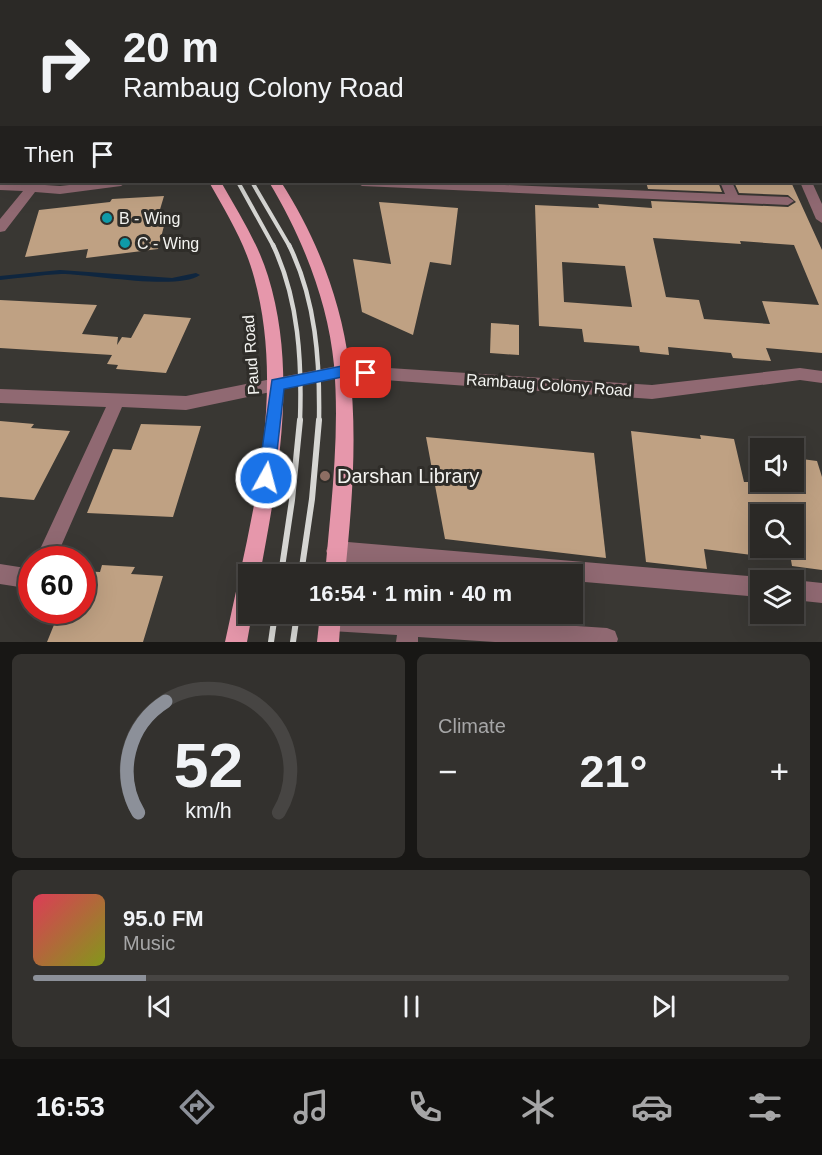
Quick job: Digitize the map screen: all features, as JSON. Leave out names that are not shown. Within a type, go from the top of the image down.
[{"type":"main road","name":"Paud Road","points":[[216,183],[251,247],[261,277],[271,315],[277,385],[266,478],[236,642]]},
{"type":"main road","points":[[276,183],[295,212],[312,247],[325,285],[342,371],[343,430],[335,564]]},
{"type":"main road","points":[[328,642],[330,624]]},
{"type":"street","points":[[0,186],[60,190],[113,183]]},
{"type":"street","points":[[404,183],[615,188],[788,201]]},
{"type":"street","points":[[726,183],[733,198]]},
{"type":"street","points":[[806,183],[822,219]]},
{"type":"street","points":[[0,228],[32,188]]},
{"type":"street","name":"Rambaug Colony Road","points":[[0,396],[186,403],[342,371],[652,392],[800,374],[822,377]]},
{"type":"street","points":[[51,546],[117,400]]},
{"type":"street","points":[[336,551],[750,586]]},
{"type":"street","points":[[0,574],[18,577]]},
{"type":"street","points":[[804,591],[822,592]]},
{"type":"street","points":[[363,624],[408,634],[607,639]]},
{"type":"building","points":[[646,183],[718,183],[722,192],[648,189]]},
{"type":"building","points":[[734,183],[791,183],[822,250],[822,353],[766,348],[771,361],[733,358],[731,353],[668,347],[669,355],[640,352],[639,346],[584,342],[582,329],[539,326],[535,205],[599,208],[598,204],[652,208],[651,201],[788,207],[796,202],[788,195],[739,193]],"holes":[[[653,238],[741,244],[740,241],[794,245],[819,305],[762,301],[770,324],[704,319],[699,300],[666,297]],[[562,262],[625,266],[632,307],[564,302]]]},
{"type":"building","points":[[164,196],[156,223],[165,222],[158,249],[86,258],[88,249],[25,257],[39,210],[110,202],[112,199]]},
{"type":"building","points":[[379,202],[458,208],[451,265],[430,262],[413,335],[362,312],[353,259],[391,264]]},
{"type":"building","points":[[0,300],[97,305],[82,334],[118,337],[117,345],[122,337],[131,338],[144,314],[191,318],[166,373],[116,369],[118,365],[107,364],[112,355],[0,348]]},
{"type":"building","points":[[491,323],[519,325],[519,355],[490,353]]},
{"type":"building","points":[[0,421],[34,424],[31,428],[70,431],[34,500],[0,497]]},
{"type":"building","points":[[141,424],[201,426],[173,517],[87,513],[113,449],[131,450]]},
{"type":"building","points":[[631,431],[701,439],[700,435],[734,439],[744,482],[750,482],[750,492],[804,492],[804,459],[817,461],[822,477],[822,570],[792,566],[791,560],[775,558],[804,558],[804,504],[750,504],[750,555],[704,549],[707,569],[646,562]]},
{"type":"building","points":[[426,437],[594,453],[606,558],[445,539]]},
{"type":"building","points":[[102,565],[135,567],[131,574],[163,576],[143,642],[47,642],[54,624],[96,624],[96,572],[100,572]]},
{"type":"waterway","points":[[0,278],[60,272],[172,280],[196,275]]},
{"type":"railway","points":[[239,183],[273,246]]},
{"type":"railway","points":[[253,183],[289,246]]},
{"type":"railway","points":[[273,246],[288,287],[297,332],[300,420]]},
{"type":"railway","points":[[289,246],[311,309],[319,376],[319,420]]},
{"type":"railway","points":[[282,564],[300,420]]},
{"type":"railway","points":[[302,564],[312,499],[319,420]]},
{"type":"railway","points":[[271,642],[274,624]]},
{"type":"railway","points":[[293,642],[296,624]]},
{"type":"place","name":"B - Wing","points":[[107,218]]},
{"type":"place","name":"C - Wing","points":[[125,243]]},
{"type":"place","name":"Darshan Library","points":[[325,476]]},
{"type":"route","points":[[266,478],[277,385],[342,371],[366,373]]}]
